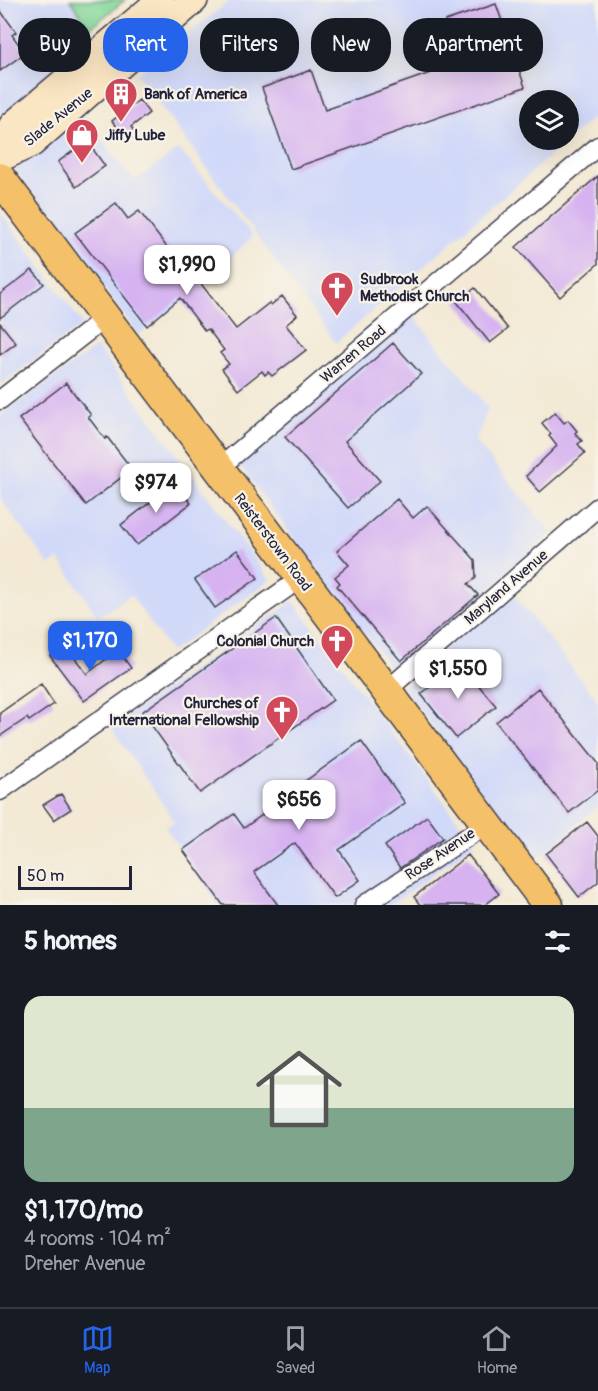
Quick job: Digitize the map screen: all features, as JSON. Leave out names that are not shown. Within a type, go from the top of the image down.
[{"type":"main road","name":"Slade Avenue","points":[[0,146],[13,125],[161,0]]},
{"type":"main road","name":"Slade Avenue","points":[[0,158],[32,143],[194,0]]},
{"type":"main road","name":"Reisterstown Road","points":[[0,178],[548,905]]},
{"type":"street","name":"Warren Road","points":[[218,469],[598,146]]},
{"type":"street","points":[[0,400],[105,318]]},
{"type":"street","name":"Maryland Avenue","points":[[386,691],[598,507]]},
{"type":"street","points":[[0,791],[301,578]]},
{"type":"street","name":"Rose Avenue","points":[[364,905],[487,824]]},
{"type":"shaded area","points":[[0,0],[70,0],[83,18],[18,18],[18,72],[60,72],[0,122]]},
{"type":"shaded area","points":[[231,0],[598,0],[598,114],[579,130],[579,90],[519,90],[519,150],[557,150],[336,343],[137,74],[140,72],[188,72],[188,34],[200,24],[200,72],[299,72],[299,18],[208,18]]},
{"type":"shaded area","points":[[91,28],[99,39],[91,46]]},
{"type":"shaded area","points":[[81,113],[134,181],[179,149],[253,236],[204,284],[139,335],[13,167]]},
{"type":"shaded area","points":[[0,212],[83,324],[0,385]]},
{"type":"shaded area","points":[[411,313],[489,408],[475,441],[552,533],[395,674],[238,463]]},
{"type":"shaded area","points":[[97,347],[270,580],[171,652],[131,595],[98,617],[59,559],[49,565],[0,498],[0,416]]},
{"type":"shaded area","points":[[510,590],[598,701],[598,806],[534,862],[403,687]]},
{"type":"shaded area","points":[[293,601],[475,843],[391,905],[219,905],[165,827],[175,822],[111,727]]},
{"type":"green space","points":[[70,0],[125,0],[91,27],[91,18],[83,18]]},
{"type":"building","points":[[496,4],[501,18],[454,18]]},
{"type":"building","points":[[0,10],[16,32],[12,35],[18,43],[18,58],[0,71]]},
{"type":"building","points":[[311,70],[325,110],[433,72],[520,72],[525,87],[291,169],[262,88]]},
{"type":"building","points":[[139,100],[149,113],[131,127],[136,134],[127,141],[112,121]]},
{"type":"building","name":"Jiffy Lube","points":[[87,141],[105,166],[76,187],[58,162]]},
{"type":"building","points":[[598,176],[598,264],[560,297],[516,247]]},
{"type":"building","points":[[116,203],[128,219],[139,211],[173,255],[170,257],[191,279],[195,276],[236,329],[269,303],[271,305],[282,296],[297,315],[286,325],[306,350],[272,376],[268,372],[265,375],[262,371],[238,390],[222,369],[229,364],[220,353],[224,350],[208,329],[205,331],[180,298],[147,326],[75,233]]},
{"type":"building","points":[[32,270],[44,284],[0,318],[0,294]]},
{"type":"building","points":[[475,288],[508,329],[490,343],[457,302]]},
{"type":"building","points":[[0,323],[16,343],[0,355]]},
{"type":"building","points":[[393,343],[421,374],[345,441],[380,481],[348,508],[285,437]]},
{"type":"building","points":[[66,383],[91,415],[88,417],[132,469],[86,505],[19,419]]},
{"type":"building","points":[[555,412],[564,423],[568,420],[577,431],[575,433],[582,441],[578,444],[585,453],[540,492],[526,476],[557,446],[542,423]]},
{"type":"building","points":[[175,483],[191,503],[137,545],[121,525]]},
{"type":"building","points":[[397,499],[413,518],[427,506],[475,560],[476,578],[468,584],[478,595],[401,661],[337,586],[340,583],[335,577],[349,565],[337,551]]},
{"type":"building","points":[[237,550],[258,578],[215,608],[195,580]]},
{"type":"building","points":[[276,618],[333,700],[200,793],[142,712]]},
{"type":"building","points":[[65,645],[87,674],[118,650],[131,668],[84,701],[50,656]]},
{"type":"building","points":[[460,663],[496,706],[456,738],[421,694]]},
{"type":"building","points":[[41,684],[54,704],[29,721],[27,718],[0,736],[0,713]]},
{"type":"building","points":[[538,688],[598,763],[598,790],[569,813],[496,722]]},
{"type":"building","points":[[361,741],[405,803],[339,850],[360,880],[335,898],[295,843],[254,872],[278,905],[223,905],[183,850],[234,814],[244,828]]},
{"type":"building","points":[[61,794],[71,809],[54,820],[43,805]]},
{"type":"building","points":[[427,816],[443,838],[400,868],[385,846]]},
{"type":"building","points":[[587,822],[598,836],[598,882],[579,897],[546,854]]},
{"type":"building","points":[[468,855],[499,894],[485,905],[420,905],[414,897]]},
{"type":"place","name":"Bank of America","points":[[121,123]]},
{"type":"place","name":"Jiffy Lube","points":[[82,164]]},
{"type":"place","name":"Sudbrook Methodist Church","points":[[337,317]]},
{"type":"place","name":"Colonial Church","points":[[337,670]]},
{"type":"place","name":"Churches of International Fellowship","points":[[282,741]]}]
